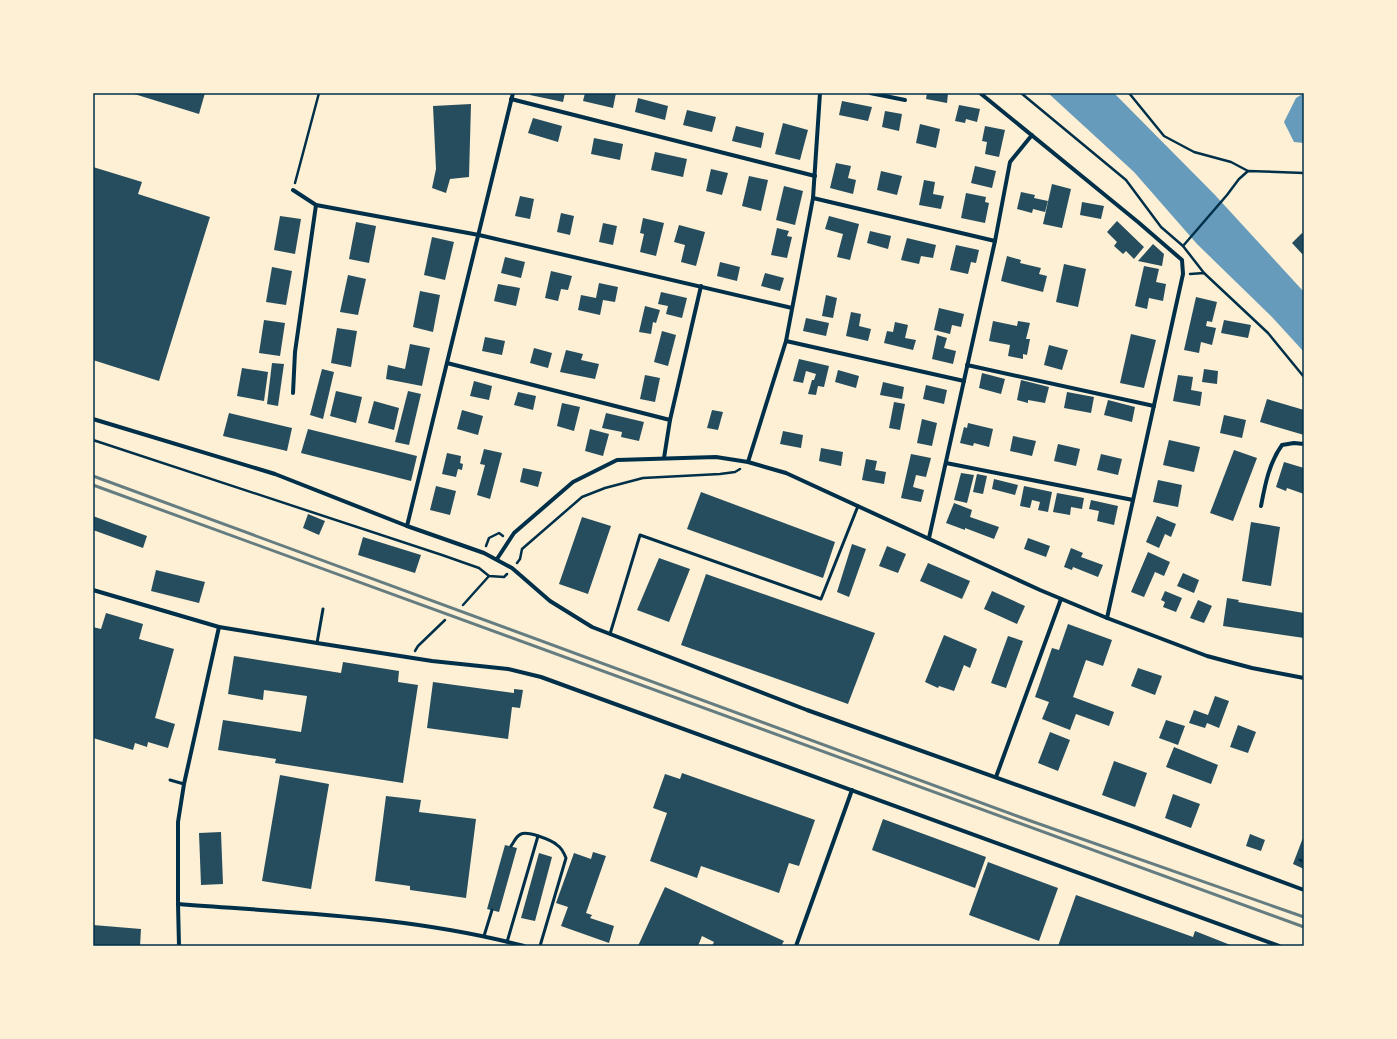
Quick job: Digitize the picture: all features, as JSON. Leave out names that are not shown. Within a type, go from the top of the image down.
[{"type":"street","points":[[407,526],[513,93]]},
{"type":"street","points":[[748,462],[786,341],[813,198],[820,93]]},
{"type":"street","points":[[870,93],[905,100]]},
{"type":"street","points":[[980,93],[1138,222],[1182,260],[1183,274],[1107,618]]},
{"type":"street","points":[[512,99],[815,176]]},
{"type":"street","points":[[929,538],[995,240],[1010,162],[1032,135]]},
{"type":"street","points":[[293,190],[316,204],[479,235],[792,308]]},
{"type":"street","points":[[813,198],[995,240]]},
{"type":"street","points":[[293,393],[295,352],[316,204]]},
{"type":"street","points":[[664,458],[670,420],[701,286]]},
{"type":"street","points":[[786,341],[964,381]]},
{"type":"street","points":[[447,363],[670,420]]},
{"type":"street","points":[[967,365],[1154,406]]},
{"type":"street","points":[[93,419],[275,474],[407,526],[497,559],[512,568],[550,601],[592,627],[806,710],[996,777],[1304,890]]},
{"type":"street","points":[[1261,506],[1267,478],[1275,455],[1282,445],[1294,442],[1304,444]]},
{"type":"street","points":[[497,559],[514,533],[573,482],[617,460],[716,457],[748,462],[786,473],[1061,599],[1207,656],[1246,667],[1304,678]]},
{"type":"street","points":[[946,463],[1133,500]]},
{"type":"street","points":[[93,590],[218,627],[412,657],[508,669],[541,677],[1279,946]]},
{"type":"street","points":[[996,777],[1061,599]]},
{"type":"street","points":[[179,946],[178,822],[184,784],[218,627]]},
{"type":"street","points":[[796,946],[852,790]]},
{"type":"street","points":[[178,904],[371,918],[484,936],[524,946]]},
{"type":"lane","points":[[610,634],[640,535],[821,599],[858,506]]},
{"type":"lane","points":[[317,643],[323,609]]},
{"type":"lane","points":[[170,780],[184,784]]},
{"type":"lane","points":[[511,846],[516,838],[521,834],[528,833],[556,844],[562,850],[566,858],[540,946]]},
{"type":"lane","points":[[508,942],[538,836]]},
{"type":"lane","points":[[1300,860],[1304,862]]},
{"type":"lane","points":[[484,936],[492,910]]},
{"type":"path","points":[[293,190],[319,93]]},
{"type":"path","points":[[1021,93],[1126,180],[1161,228],[1183,246],[1204,273],[1268,334],[1304,377]]},
{"type":"path","points":[[1129,93],[1164,136],[1194,152],[1231,162],[1248,171],[1304,173]]},
{"type":"path","points":[[1183,246],[1239,179],[1248,171]]},
{"type":"path","points":[[1183,274],[1204,273]]},
{"type":"path","points":[[93,440],[450,557],[479,568],[489,576],[504,577]]},
{"type":"path","points":[[520,559],[522,549],[582,497],[605,488],[643,478],[735,472],[748,462]]},
{"type":"path","points":[[489,538],[499,533]]},
{"type":"path","points":[[463,605],[489,576]]},
{"type":"path","points":[[412,657],[418,646],[445,620]]},
{"type":"water","points":[[1048,93],[1114,93],[1215,195],[1304,292],[1304,352],[1272,317],[1197,244],[1134,172]]},
{"type":"water","points":[[1304,93],[1304,143],[1294,142],[1284,122],[1296,98]]},
{"type":"building","points":[[131,93],[205,93],[199,114]]},
{"type":"building","points":[[531,93],[565,93],[563,102],[530,95]]},
{"type":"building","points":[[585,93],[616,93],[613,108],[583,101]]},
{"type":"building","points":[[927,93],[948,93],[947,103],[926,99]]},
{"type":"building","points":[[638,98],[668,106],[665,120],[635,112]]},
{"type":"building","points":[[842,101],[872,107],[868,121],[839,115]]},
{"type":"building","points":[[471,104],[469,177],[450,179],[446,193],[432,188],[436,169],[433,106]]},
{"type":"building","points":[[959,105],[980,109],[977,122],[966,119],[965,123],[955,121]]},
{"type":"building","points":[[687,110],[716,117],[712,132],[683,125]]},
{"type":"building","points":[[885,111],[902,114],[899,131],[882,127]]},
{"type":"building","points":[[533,118],[562,126],[558,142],[528,133]]},
{"type":"building","points":[[783,123],[808,130],[800,160],[775,154]]},
{"type":"building","points":[[920,124],[940,129],[936,148],[916,143]]},
{"type":"building","points":[[736,126],[764,133],[761,148],[732,141]]},
{"type":"building","points":[[985,126],[1005,130],[999,157],[985,154],[987,142],[982,141]]},
{"type":"building","points":[[594,138],[623,144],[620,160],[591,154]]},
{"type":"building","points":[[655,152],[687,159],[683,177],[651,170]]},
{"type":"building","points":[[836,163],[851,166],[848,178],[856,180],[853,194],[830,188]]},
{"type":"building","points":[[975,166],[996,171],[992,188],[971,183]]},
{"type":"building","points":[[93,167],[142,182],[138,194],[210,217],[159,381],[93,360]]},
{"type":"building","points":[[711,169],[728,173],[722,195],[706,191]]},
{"type":"building","points":[[881,171],[902,176],[897,195],[877,190]]},
{"type":"building","points":[[749,176],[768,180],[761,211],[742,206]]},
{"type":"building","points":[[924,180],[935,182],[933,194],[944,196],[941,209],[919,205]]},
{"type":"building","points":[[1052,184],[1071,189],[1062,228],[1043,224]]},
{"type":"building","points":[[784,186],[803,191],[795,225],[776,220]]},
{"type":"building","points":[[1021,192],[1035,195],[1034,198],[1048,201],[1045,212],[1033,209],[1032,213],[1017,209]]},
{"type":"building","points":[[966,193],[986,197],[985,202],[989,203],[985,223],[961,218]]},
{"type":"building","points":[[520,196],[534,199],[530,219],[515,216]]},
{"type":"building","points":[[1082,202],[1104,206],[1101,219],[1080,215]]},
{"type":"building","points":[[561,213],[574,216],[570,235],[557,232]]},
{"type":"building","points":[[280,216],[301,219],[295,254],[274,250]]},
{"type":"building","points":[[829,216],[859,224],[850,260],[837,257],[843,234],[825,229]]},
{"type":"building","points":[[643,218],[664,223],[656,256],[640,252],[644,234],[640,233]]},
{"type":"building","points":[[1117,221],[1144,247],[1134,259],[1126,251],[1123,254],[1114,246],[1117,242],[1107,232]]},
{"type":"building","points":[[356,222],[376,226],[369,263],[349,259]]},
{"type":"building","points":[[603,223],[617,226],[613,245],[599,242]]},
{"type":"building","points":[[679,225],[705,232],[696,266],[681,262],[685,245],[674,242]]},
{"type":"building","points":[[777,228],[789,231],[787,236],[792,237],[787,258],[771,255]]},
{"type":"building","points":[[870,231],[891,236],[888,249],[867,243]]},
{"type":"building","points":[[1302,233],[1304,236],[1304,256],[1292,243]]},
{"type":"building","points":[[432,237],[454,242],[445,280],[424,275]]},
{"type":"building","points":[[907,238],[936,245],[933,258],[921,256],[919,264],[901,260]]},
{"type":"building","points":[[1153,244],[1164,254],[1162,266],[1138,261]]},
{"type":"building","points":[[956,245],[979,250],[976,263],[971,262],[968,274],[950,270]]},
{"type":"building","points":[[1007,256],[1021,260],[1020,263],[1041,268],[1039,274],[1047,276],[1043,292],[1001,281]]},
{"type":"building","points":[[505,257],[525,262],[521,278],[501,273]]},
{"type":"building","points":[[720,262],[740,267],[737,281],[717,276]]},
{"type":"building","points":[[1064,264],[1086,269],[1078,307],[1056,302]]},
{"type":"building","points":[[1144,266],[1159,269],[1156,282],[1166,284],[1163,301],[1149,298],[1147,309],[1135,306]]},
{"type":"building","points":[[272,267],[292,271],[286,305],[266,302]]},
{"type":"building","points":[[551,271],[572,276],[568,290],[561,289],[558,301],[545,298]]},
{"type":"building","points":[[765,273],[784,278],[780,291],[761,286]]},
{"type":"building","points":[[348,275],[366,279],[358,315],[340,312]]},
{"type":"building","points":[[599,283],[618,287],[615,302],[603,300],[600,315],[578,310],[581,295],[596,298]]},
{"type":"building","points":[[498,284],[520,288],[516,306],[494,301]]},
{"type":"building","points":[[420,291],[440,295],[433,332],[413,327]]},
{"type":"building","points":[[661,292],[687,298],[682,318],[666,314],[668,306],[658,304]]},
{"type":"building","points":[[826,295],[837,298],[833,318],[822,316]]},
{"type":"building","points":[[1196,297],[1217,302],[1212,322],[1207,321],[1206,326],[1216,328],[1212,345],[1201,342],[1199,353],[1184,350]]},
{"type":"building","points":[[645,306],[660,310],[656,323],[653,322],[651,334],[639,332]]},
{"type":"building","points":[[939,308],[964,314],[961,327],[952,325],[950,334],[934,330]]},
{"type":"building","points":[[851,312],[861,314],[859,326],[871,329],[868,341],[846,336]]},
{"type":"building","points":[[806,318],[829,323],[826,336],[803,331]]},
{"type":"building","points":[[264,320],[285,323],[280,356],[259,353]]},
{"type":"building","points":[[1224,320],[1251,325],[1248,338],[1221,333]]},
{"type":"building","points":[[993,321],[1017,326],[1018,321],[1030,323],[1026,339],[1030,339],[1027,355],[1023,354],[1023,359],[1008,356],[1010,345],[989,341]]},
{"type":"building","points":[[895,322],[908,325],[905,338],[916,340],[913,350],[884,343],[887,331],[893,332]]},
{"type":"building","points":[[337,328],[357,331],[351,367],[331,363]]},
{"type":"building","points":[[662,331],[676,335],[668,366],[654,362]]},
{"type":"building","points":[[1131,334],[1156,340],[1144,388],[1120,383]]},
{"type":"building","points":[[937,335],[947,338],[944,348],[956,351],[953,364],[932,359]]},
{"type":"building","points":[[485,337],[505,341],[502,355],[482,351]]},
{"type":"building","points":[[410,344],[430,348],[422,386],[386,379],[388,365],[405,369]]},
{"type":"building","points":[[1049,345],[1068,350],[1062,370],[1044,365]]},
{"type":"building","points":[[534,348],[552,353],[548,368],[530,363]]},
{"type":"building","points":[[566,350],[583,354],[581,360],[599,364],[595,379],[560,372]]},
{"type":"building","points":[[799,359],[829,366],[824,387],[818,386],[816,395],[808,394],[812,380],[814,380],[816,374],[806,371],[803,383],[793,381]]},
{"type":"building","points":[[272,363],[284,364],[278,406],[267,404]]},
{"type":"building","points":[[242,368],[268,372],[264,401],[237,396]]},
{"type":"building","points":[[322,369],[334,372],[323,419],[310,415]]},
{"type":"building","points":[[1204,369],[1218,371],[1217,384],[1202,382]]},
{"type":"building","points":[[838,370],[859,376],[856,388],[835,382]]},
{"type":"building","points":[[982,373],[1005,379],[1001,394],[979,388]]},
{"type":"building","points":[[645,375],[660,378],[655,402],[640,399]]},
{"type":"building","points":[[1178,375],[1193,377],[1191,390],[1202,392],[1200,406],[1173,401]]},
{"type":"building","points":[[1021,380],[1049,387],[1045,403],[1028,400],[1028,403],[1017,400]]},
{"type":"building","points":[[474,381],[492,386],[489,400],[470,396]]},
{"type":"building","points":[[883,382],[904,387],[902,399],[880,395]]},
{"type":"building","points":[[926,385],[947,390],[944,404],[923,399]]},
{"type":"building","points":[[336,391],[362,397],[356,423],[330,416]]},
{"type":"building","points":[[408,391],[421,394],[409,445],[395,442]]},
{"type":"building","points":[[518,392],[536,396],[533,410],[514,405]]},
{"type":"building","points":[[1067,392],[1094,397],[1091,413],[1064,408]]},
{"type":"building","points":[[1267,399],[1304,410],[1304,435],[1260,422]]},
{"type":"building","points":[[1108,400],[1135,407],[1132,422],[1104,415]]},
{"type":"building","points":[[374,401],[399,408],[394,430],[368,423]]},
{"type":"building","points":[[894,402],[905,404],[900,430],[889,428]]},
{"type":"building","points":[[562,403],[580,407],[574,431],[557,426]]},
{"type":"building","points":[[462,410],[483,416],[478,435],[457,429]]},
{"type":"building","points":[[712,410],[723,412],[718,430],[707,428]]},
{"type":"building","points":[[229,413],[292,428],[287,451],[223,436]]},
{"type":"building","points":[[606,413],[644,422],[639,441],[621,437],[622,432],[602,428]]},
{"type":"building","points":[[1224,415],[1246,420],[1242,438],[1220,433]]},
{"type":"building","points":[[922,419],[937,423],[932,446],[917,443]]},
{"type":"building","points":[[968,423],[993,429],[989,447],[974,443],[973,446],[960,443],[964,427],[967,428]]},
{"type":"building","points":[[308,429],[417,456],[411,481],[301,453]]},
{"type":"building","points":[[590,429],[609,434],[603,456],[585,451]]},
{"type":"building","points":[[783,431],[803,435],[801,448],[780,444]]},
{"type":"building","points":[[1013,436],[1036,441],[1032,456],[1010,451]]},
{"type":"building","points":[[1169,440],[1200,447],[1194,472],[1163,465]]},
{"type":"building","points":[[1058,444],[1080,449],[1076,466],[1054,461]]},
{"type":"building","points":[[821,448],[843,452],[841,466],[819,461]]},
{"type":"building","points":[[484,449],[502,453],[490,499],[477,495],[485,465],[480,464]]},
{"type":"building","points":[[1234,450],[1257,458],[1233,521],[1210,513]]},
{"type":"building","points":[[447,453],[461,456],[460,463],[463,464],[462,470],[458,469],[456,477],[442,474]]},
{"type":"building","points":[[911,454],[931,458],[926,477],[916,475],[913,487],[924,490],[921,502],[901,498]]},
{"type":"building","points":[[1101,454],[1122,459],[1118,475],[1097,470]]},
{"type":"building","points":[[866,459],[877,461],[875,470],[886,472],[884,484],[862,480]]},
{"type":"building","points":[[1284,462],[1304,468],[1304,494],[1287,488],[1286,491],[1276,487]]},
{"type":"building","points":[[523,468],[542,472],[538,487],[520,482]]},
{"type":"building","points":[[961,473],[974,475],[967,503],[954,500]]},
{"type":"building","points":[[977,474],[987,476],[983,494],[973,492]]},
{"type":"building","points":[[994,479],[1018,485],[1015,495],[992,489]]},
{"type":"building","points":[[1158,480],[1182,485],[1178,507],[1153,502]]},
{"type":"building","points":[[436,486],[456,491],[450,515],[430,510]]},
{"type":"building","points":[[1024,486],[1052,492],[1048,512],[1038,510],[1040,502],[1032,500],[1030,508],[1020,506]]},
{"type":"building","points":[[701,492],[835,542],[823,578],[687,529]]},
{"type":"building","points":[[1057,493],[1084,498],[1082,509],[1071,507],[1070,515],[1053,512]]},
{"type":"building","points":[[1091,500],[1118,506],[1114,525],[1097,521],[1099,511],[1089,509]]},
{"type":"building","points":[[954,503],[972,510],[970,517],[999,527],[994,539],[965,528],[965,530],[946,523]]},
{"type":"building","points":[[308,514],[325,521],[319,535],[303,528]]},
{"type":"building","points":[[93,516],[147,536],[143,548],[93,530]]},
{"type":"building","points":[[1157,516],[1176,524],[1171,537],[1165,534],[1159,548],[1146,542]]},
{"type":"building","points":[[582,517],[611,526],[588,594],[559,584]]},
{"type":"building","points":[[1251,522],[1280,527],[1271,586],[1242,581]]},
{"type":"building","points":[[363,537],[421,555],[415,573],[358,555]]},
{"type":"building","points":[[1028,538],[1050,546],[1046,557],[1024,549]]},
{"type":"building","points":[[852,544],[866,549],[849,597],[837,592]]},
{"type":"building","points":[[887,546],[906,554],[898,573],[879,566]]},
{"type":"building","points":[[1071,548],[1083,553],[1081,557],[1103,565],[1098,577],[1073,567],[1072,570],[1064,567]]},
{"type":"building","points":[[1148,552],[1170,562],[1164,576],[1155,572],[1144,597],[1131,592]]},
{"type":"building","points":[[659,558],[690,569],[669,622],[637,610]]},
{"type":"building","points":[[928,563],[970,581],[962,599],[920,581]]},
{"type":"building","points":[[156,570],[205,582],[199,603],[151,591]]},
{"type":"building","points":[[1183,573],[1199,580],[1194,593],[1177,586]]},
{"type":"building","points":[[706,574],[875,633],[848,704],[681,645]]},
{"type":"building","points":[[992,591],[1025,606],[1017,624],[984,609]]},
{"type":"building","points":[[1165,591],[1182,598],[1176,612],[1163,607],[1165,602],[1161,600]]},
{"type":"building","points":[[1227,598],[1239,600],[1238,602],[1304,613],[1304,638],[1223,626]]},
{"type":"building","points":[[1198,600],[1212,606],[1204,623],[1190,618]]},
{"type":"building","points":[[106,613],[143,624],[139,639],[174,649],[155,718],[175,724],[168,748],[148,742],[147,747],[135,743],[133,750],[93,738],[93,627],[101,629]]},
{"type":"building","points":[[1068,624],[1112,640],[1103,666],[1086,660],[1073,697],[1114,712],[1109,726],[1076,714],[1070,730],[1042,719],[1049,702],[1035,697],[1052,648],[1059,650]]},
{"type":"building","points":[[944,635],[977,649],[970,668],[964,665],[954,691],[939,686],[938,688],[925,682]]},
{"type":"building","points":[[1008,636],[1023,641],[1006,688],[991,683]]},
{"type":"building","points":[[234,656],[341,673],[343,662],[399,671],[398,682],[418,685],[403,783],[275,763],[276,759],[218,750],[223,720],[301,732],[307,696],[264,690],[263,700],[228,694]]},
{"type":"building","points":[[1138,668],[1162,676],[1155,695],[1131,686]]},
{"type":"building","points":[[433,682],[514,693],[514,689],[523,690],[520,708],[512,707],[508,739],[427,728]]},
{"type":"building","points":[[1215,696],[1229,701],[1219,728],[1207,723],[1205,728],[1189,723],[1194,710],[1208,715]]},
{"type":"building","points":[[1166,720],[1185,726],[1178,745],[1159,738]]},
{"type":"building","points":[[1238,725],[1256,732],[1248,753],[1230,747]]},
{"type":"building","points":[[1050,732],[1070,740],[1058,771],[1038,763]]},
{"type":"building","points":[[1174,747],[1218,765],[1211,784],[1166,767]]},
{"type":"building","points":[[1114,761],[1147,773],[1135,807],[1102,795]]},
{"type":"building","points":[[682,773],[815,820],[799,866],[789,863],[779,893],[701,866],[697,878],[650,861],[667,813],[653,808],[665,774],[680,779]]},
{"type":"building","points":[[280,775],[329,784],[311,889],[262,881]]},
{"type":"building","points":[[1173,794],[1200,804],[1191,828],[1165,818]]},
{"type":"building","points":[[386,796],[421,800],[419,812],[476,819],[466,898],[410,890],[410,886],[375,881]]},
{"type":"building","points":[[883,819],[986,857],[975,888],[872,850]]},
{"type":"building","points":[[221,832],[223,884],[201,885],[199,833]]},
{"type":"building","points":[[1250,834],[1265,840],[1261,851],[1246,846]]},
{"type":"building","points":[[1304,835],[1304,869],[1293,864]]},
{"type":"building","points":[[505,845],[517,848],[499,912],[487,909]]},
{"type":"building","points":[[593,852],[606,856],[586,913],[592,915],[590,918],[614,926],[609,943],[561,926],[568,907],[556,903],[574,853],[591,859]]},
{"type":"building","points":[[539,853],[552,857],[535,921],[521,918]]},
{"type":"building","points":[[988,862],[1058,888],[1039,941],[969,915]]},
{"type":"building","points":[[665,887],[784,941],[781,946],[712,946],[714,942],[702,936],[698,946],[638,946]]},
{"type":"building","points":[[1076,895],[1193,937],[1195,931],[1233,946],[1058,946]]},
{"type":"building","points":[[93,925],[141,929],[140,946],[93,946]]},
{"type":"railway","points":[[93,476],[1028,820],[1304,917]]},
{"type":"railway","points":[[93,485],[1304,927]]}]
